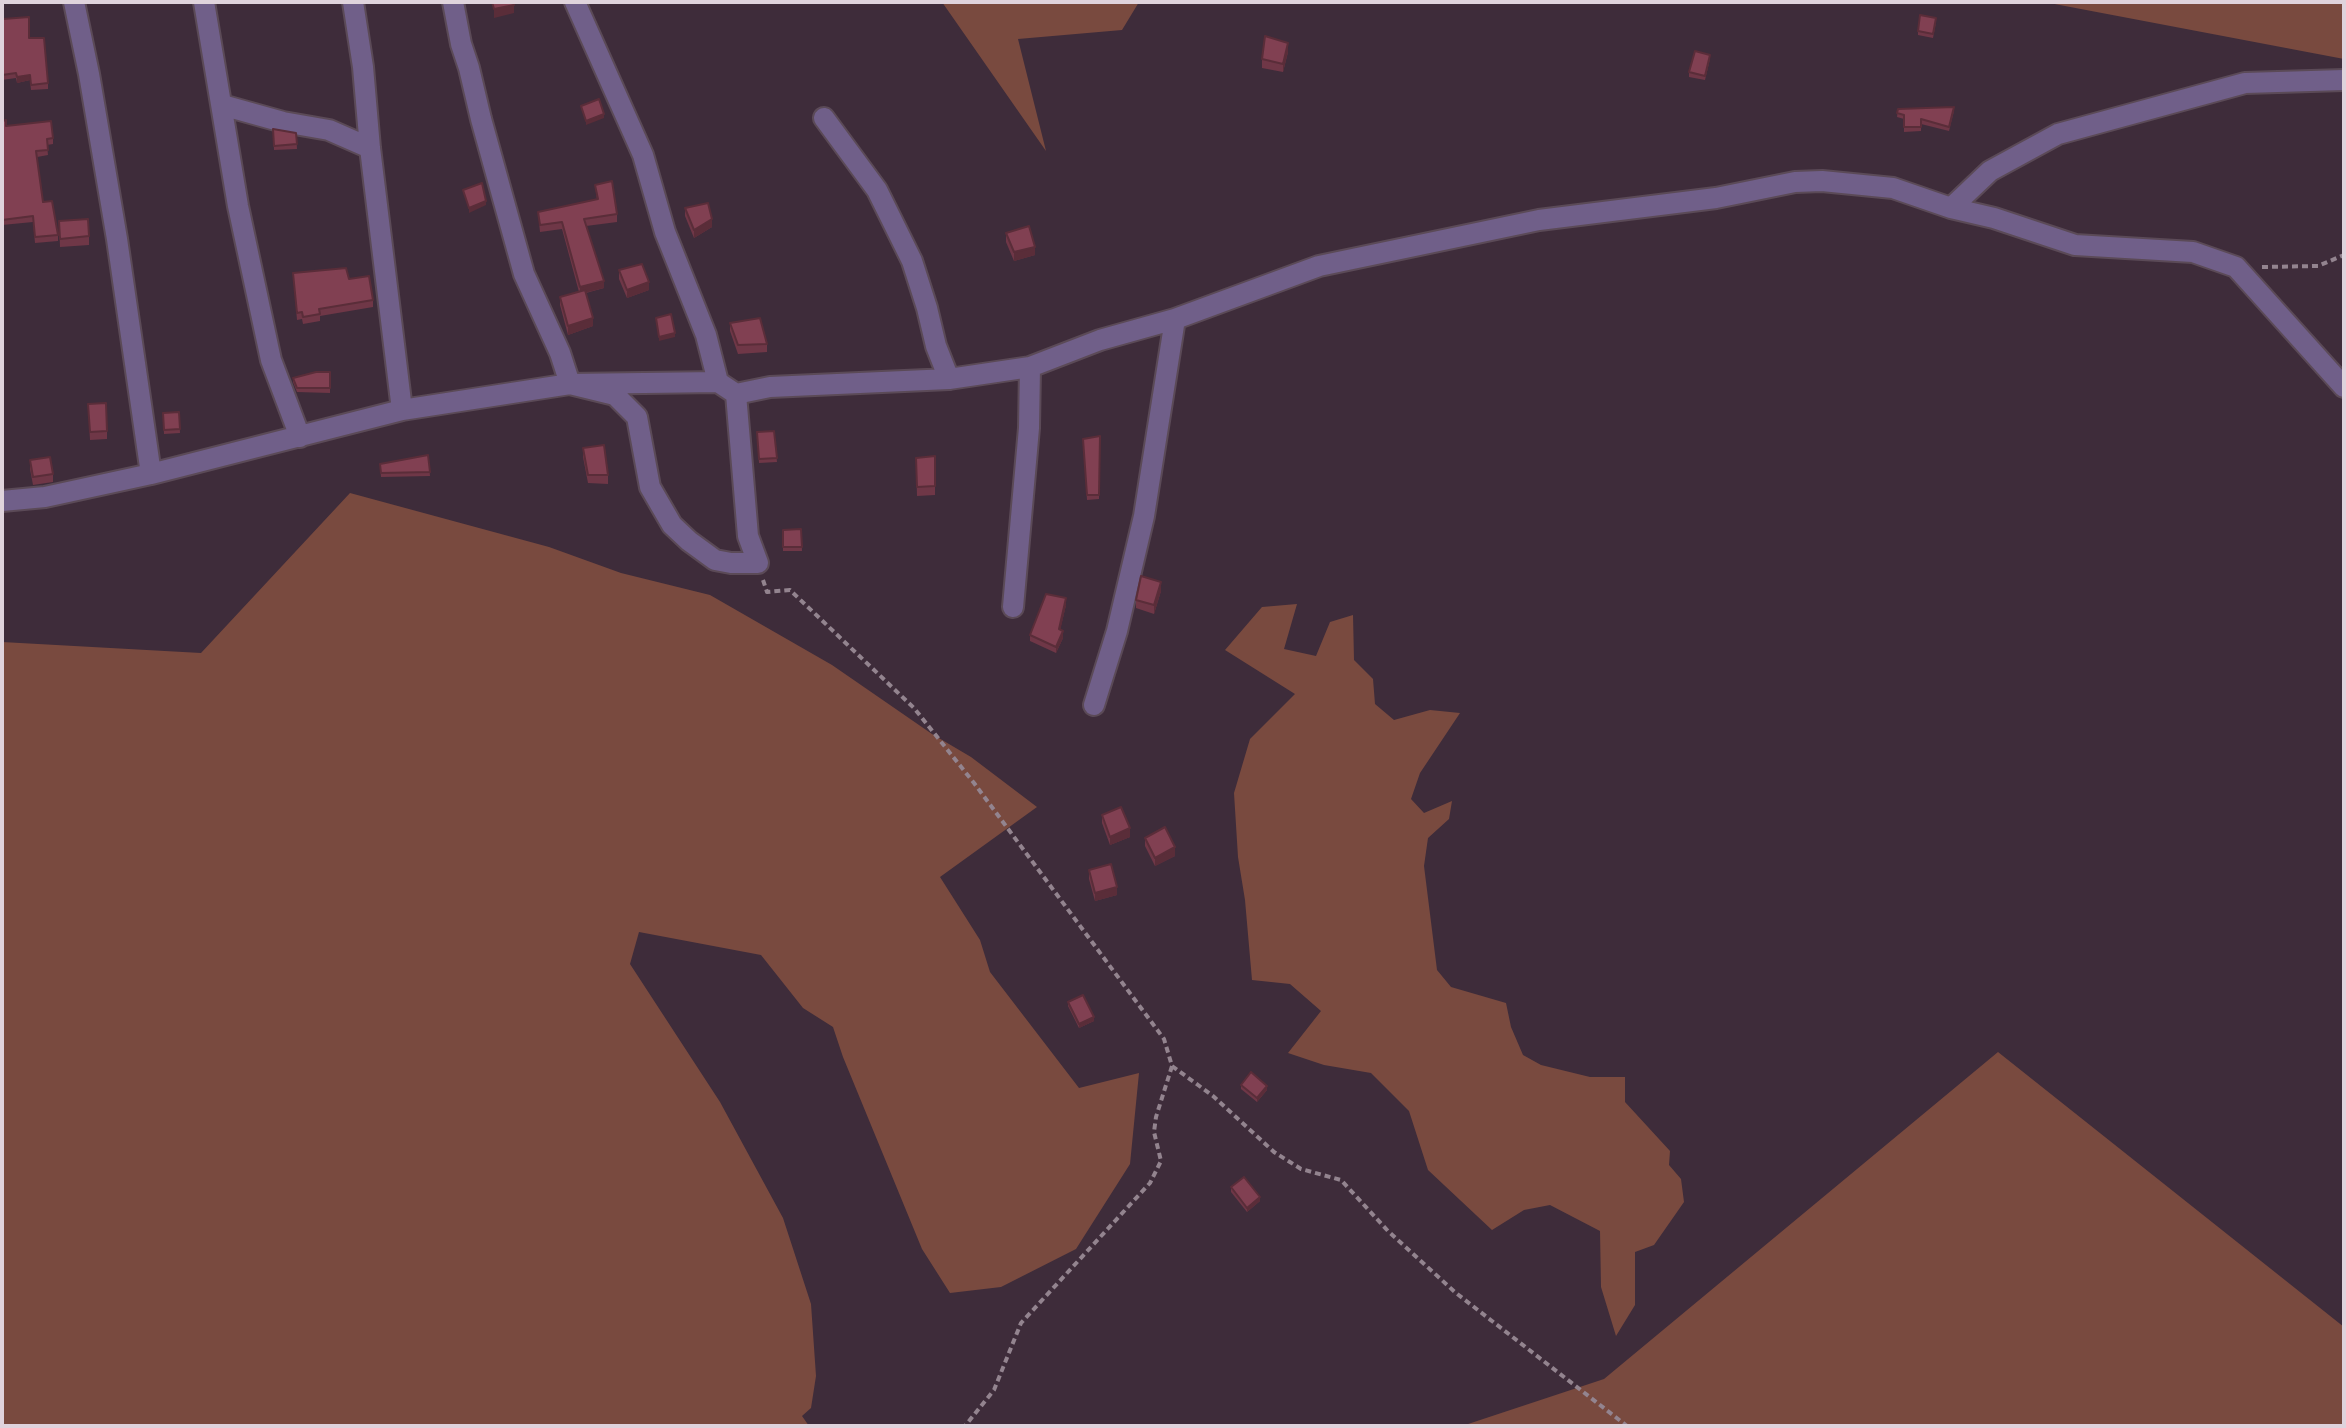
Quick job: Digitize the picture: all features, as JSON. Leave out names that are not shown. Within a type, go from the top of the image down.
[{"type":"street","points":[[74,2],[117,239],[151,474]]},
{"type":"street","points":[[204,2],[238,206],[271,360],[300,437]]},
{"type":"street","points":[[353,2],[365,78],[370,148],[402,410]]},
{"type":"street","points":[[453,2],[461,44],[524,274],[560,353],[570,384]]},
{"type":"street","points":[[575,2],[643,155],[665,232],[706,335],[718,382]]},
{"type":"street","points":[[1951,208],[1990,171],[2058,134],[2245,83],[2344,80]]},
{"type":"street","points":[[222,105],[283,122],[329,130],[370,148]]},
{"type":"street","points":[[824,118],[877,190],[912,261],[936,346],[949,379]]},
{"type":"street","points":[[2,498],[45,497],[151,474],[402,410],[570,384],[718,382],[736,394],[770,387],[949,379],[1030,367],[1100,340],[1175,319],[1319,266],[1539,220],[1716,198],[1795,182],[1822,181],[1893,188],[2075,245],[2193,252],[2236,267],[2344,387]]},
{"type":"street","points":[[1094,705],[1117,631],[1144,516],[1175,319]]},
{"type":"street","points":[[1013,607],[1029,428],[1030,367]]},
{"type":"street","points":[[570,384],[615,395],[637,417],[650,487],[672,525],[715,560],[758,563],[748,536],[736,394]]},
{"type":"path","points":[[2236,267],[2318,266],[2344,255]]},
{"type":"path","points":[[758,563],[767,592],[790,590],[914,708],[974,783],[1164,1039],[1172,1066],[1154,1132],[1161,1161],[1150,1183],[1021,1323],[994,1390],[965,1426]]},
{"type":"path","points":[[1172,1066],[1213,1096],[1274,1152],[1301,1169],[1341,1180],[1388,1231],[1456,1293],[1627,1426]]},
{"type":"shaded area","points":[[942,2],[1139,2],[1122,30],[1018,39],[1046,151]]},
{"type":"shaded area","points":[[2044,2],[2344,2],[2344,59]]},
{"type":"shaded area","points":[[350,493],[549,547],[621,573],[710,595],[832,665],[971,757],[1037,807],[940,877],[980,940],[990,972],[1079,1088],[1139,1073],[1130,1164],[1076,1249],[1001,1287],[950,1293],[922,1249],[833,1027],[803,1008],[761,955],[639,932],[630,964],[720,1102],[783,1218],[811,1304],[816,1376],[811,1408],[802,1416],[809,1426],[2,1426],[2,642],[201,653]]},
{"type":"shaded area","points":[[1297,604],[1284,649],[1316,656],[1330,622],[1353,615],[1354,660],[1373,679],[1375,704],[1394,720],[1430,710],[1460,713],[1420,773],[1411,799],[1424,813],[1452,801],[1449,819],[1428,838],[1424,866],[1437,970],[1451,987],[1506,1003],[1511,1027],[1523,1055],[1541,1065],[1590,1077],[1625,1077],[1625,1102],[1670,1151],[1669,1165],[1681,1179],[1684,1202],[1654,1245],[1635,1252],[1635,1305],[1616,1336],[1601,1287],[1600,1231],[1550,1205],[1524,1210],[1492,1230],[1428,1170],[1409,1111],[1371,1073],[1324,1065],[1288,1053],[1321,1011],[1290,984],[1252,980],[1234,793],[1250,739],[1295,694],[1225,650],[1262,607]]},
{"type":"shaded area","points":[[1998,1052],[2344,1327],[2344,1426],[1462,1426],[1604,1379]]},
{"type":"building","points":[[492,2],[513,2],[514,5],[494,9]]},
{"type":"building","points":[[1920,15],[1936,18],[1933,34],[1918,31]]},
{"type":"building","points":[[29,17],[29,38],[44,38],[48,83],[31,85],[30,75],[2,75],[3,19]]},
{"type":"building","points":[[1265,36],[1288,43],[1283,64],[1262,59]]},
{"type":"building","points":[[1695,51],[1710,55],[1705,76],[1689,72]]},
{"type":"building","points":[[599,99],[604,114],[586,121],[581,106]]},
{"type":"building","points":[[1954,107],[1949,127],[1921,119],[1921,127],[1904,127],[1904,115],[1897,113],[1898,109]]},
{"type":"building","points":[[6,120],[6,126],[51,121],[53,138],[47,139],[48,150],[36,151],[43,202],[52,201],[58,235],[35,237],[33,216],[2,220],[2,121]]},
{"type":"building","points":[[273,129],[296,133],[297,144],[274,146]]},
{"type":"building","points":[[612,181],[617,214],[584,219],[604,281],[580,287],[562,222],[540,225],[538,212],[598,199],[595,185]]},
{"type":"building","points":[[482,183],[486,201],[469,208],[463,190]]},
{"type":"building","points":[[708,203],[712,219],[694,230],[685,208]]},
{"type":"building","points":[[88,219],[89,236],[60,239],[59,221]]},
{"type":"building","points":[[1029,226],[1035,247],[1014,252],[1006,233]]},
{"type":"building","points":[[642,264],[649,282],[627,290],[619,270]]},
{"type":"building","points":[[346,268],[349,279],[369,276],[373,300],[319,309],[320,314],[303,317],[302,312],[297,313],[293,273]]},
{"type":"building","points":[[585,290],[593,318],[568,326],[560,297]]},
{"type":"building","points":[[671,314],[675,333],[659,337],[656,318]]},
{"type":"building","points":[[760,318],[767,344],[738,345],[730,323]]},
{"type":"building","points":[[330,372],[330,388],[297,388],[293,378]]},
{"type":"building","points":[[106,403],[107,431],[90,432],[88,404]]},
{"type":"building","points":[[179,412],[180,429],[164,430],[163,413]]},
{"type":"building","points":[[774,431],[777,458],[759,459],[757,432]]},
{"type":"building","points":[[1100,436],[1099,495],[1087,495],[1083,439]]},
{"type":"building","points":[[604,445],[608,475],[588,475],[583,448]]},
{"type":"building","points":[[428,455],[430,472],[381,473],[380,464]]},
{"type":"building","points":[[935,456],[935,486],[917,487],[916,458]]},
{"type":"building","points":[[50,457],[53,474],[33,477],[30,460]]},
{"type":"building","points":[[801,529],[802,547],[783,547],[783,530]]},
{"type":"building","points":[[1141,576],[1161,582],[1154,605],[1136,600]]},
{"type":"building","points":[[1046,594],[1066,598],[1059,629],[1063,631],[1056,647],[1030,635]]},
{"type":"building","points":[[1121,807],[1130,828],[1110,837],[1102,815]]},
{"type":"building","points":[[1165,827],[1175,847],[1155,858],[1145,838]]},
{"type":"building","points":[[1111,864],[1117,887],[1095,893],[1089,870]]},
{"type":"building","points":[[1083,995],[1094,1017],[1079,1024],[1068,1002]]},
{"type":"building","points":[[1251,1072],[1267,1086],[1257,1098],[1241,1085]]},
{"type":"building","points":[[1244,1177],[1260,1197],[1247,1208],[1231,1187]]}]
